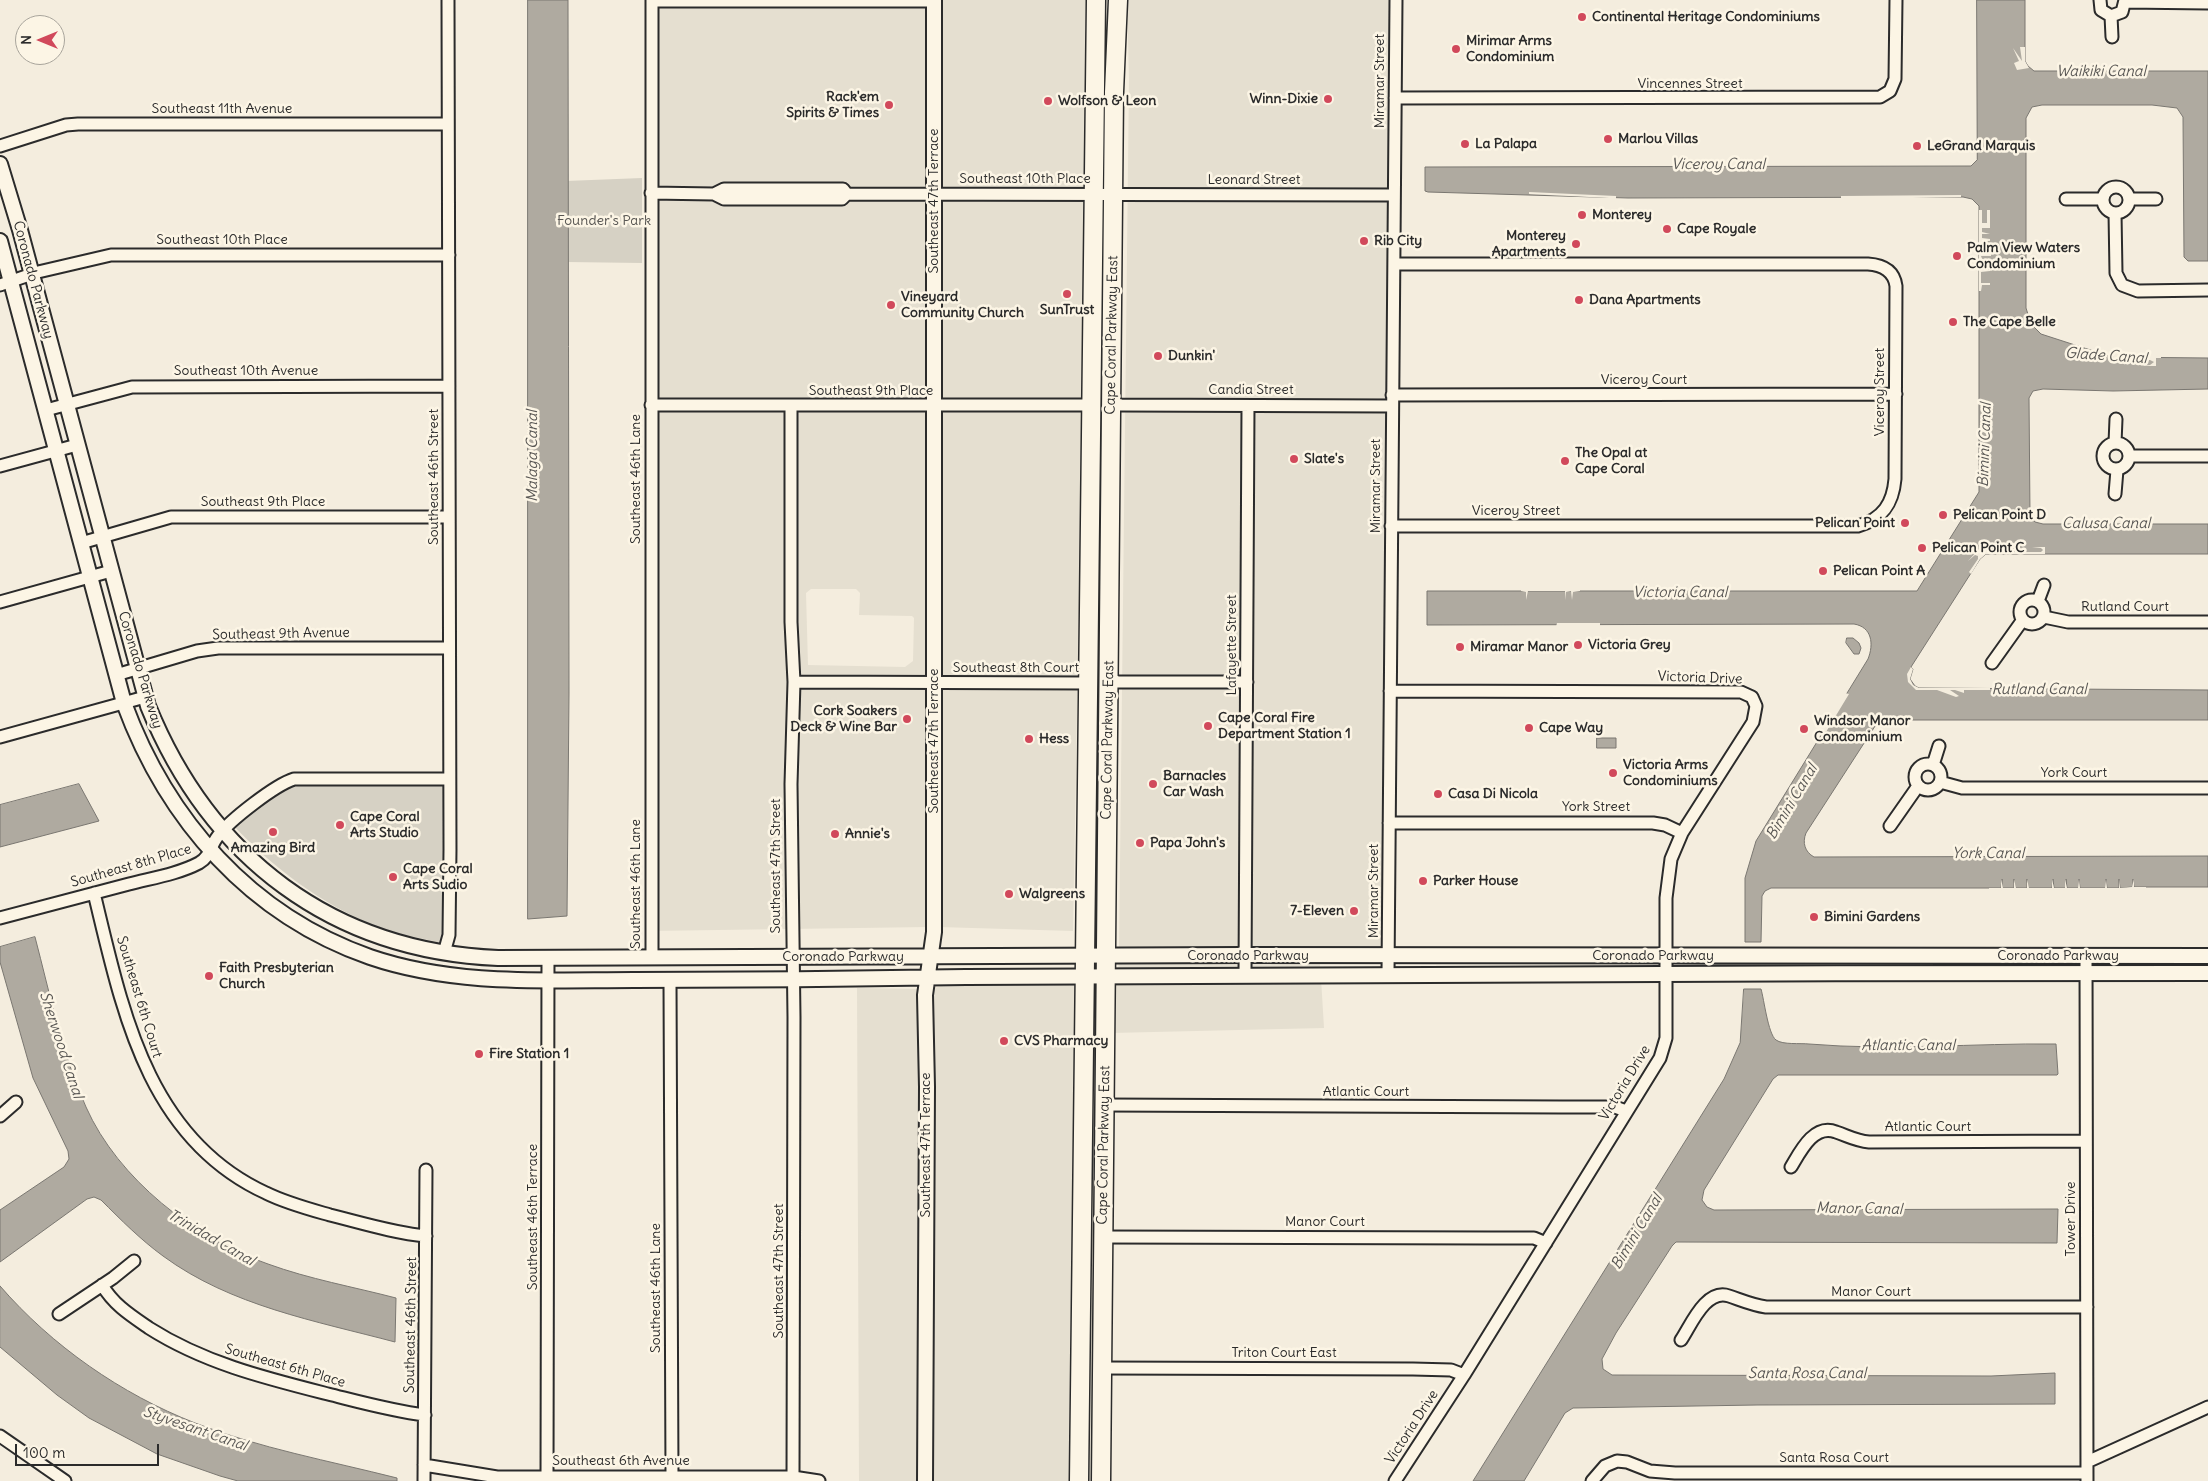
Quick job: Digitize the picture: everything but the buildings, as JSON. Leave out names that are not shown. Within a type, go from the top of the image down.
[{"type":"main road","name":"Cape Coral Parkway East","points":[[1078,1481],[1086,976],[1091,301],[1096,0]]},
{"type":"main road","name":"Cape Coral Parkway East","points":[[1101,1481],[1113,194],[1118,0]]},
{"type":"main road","points":[[1091,301],[1097,313],[1099,324],[1100,384],[1104,398],[1111,402]]},
{"type":"main road","points":[[1090,405],[1097,410],[1100,416],[1102,492],[1110,507]]},
{"type":"main road","points":[[1089,576],[1094,588],[1097,609],[1096,660],[1101,673],[1109,679]]},
{"type":"main road","points":[[1088,683],[1097,694],[1099,771],[1108,789]]},
{"type":"street","name":"Southeast 46th Street","points":[[444,953],[449,935],[448,0]]},
{"type":"street","points":[[652,0],[934,1]]},
{"type":"street","name":"Southeast 46th Lane","points":[[652,0],[652,958]]},
{"type":"street","name":"Miramar Street","points":[[1388,973],[1396,0]]},
{"type":"street","name":"Vincennes Street","points":[[1395,98],[1880,97],[1890,91],[1895,79],[1896,0]]},
{"type":"street","points":[[2100,0],[2101,10],[2111,16]]},
{"type":"street","name":"Southeast 47th Terrace","points":[[925,1481],[927,1099],[925,995],[934,932],[934,1]]},
{"type":"street","points":[[2111,16],[2122,12],[2126,1],[2208,3]]},
{"type":"street","points":[[2111,16],[2112,37]]},
{"type":"street","name":"Southeast 11th Avenue","points":[[0,146],[66,125],[78,124],[448,124]]},
{"type":"street","name":"Coronado Parkway","points":[[0,164],[146,697],[161,738],[176,767],[201,806],[235,845],[275,880],[332,916],[383,938],[444,953],[473,957],[548,958],[1245,955],[2208,956]]},
{"type":"street","points":[[2116,187],[2126,192],[2129,199],[2124,210],[2115,213],[2106,208],[2103,199],[2108,189],[2116,187]]},
{"type":"street","name":"Southeast 10th Place","points":[[651,193],[714,194],[724,199],[842,199],[847,194],[1113,194]]},
{"type":"street","name":"Leonard Street","points":[[1113,194],[1394,195]]},
{"type":"street","points":[[2066,199],[2103,199]]},
{"type":"street","points":[[2115,213],[2116,273],[2122,285],[2138,291],[2208,290]]},
{"type":"street","name":"Coronado Parkway","points":[[0,242],[6,283],[46,410],[124,703],[140,744],[156,776],[177,809],[211,852],[270,904],[322,936],[363,954],[409,968],[459,977],[548,980],[793,980],[1388,973],[2208,973]]},
{"type":"street","name":"Southeast 10th Place","points":[[6,283],[31,274],[111,255],[449,255]]},
{"type":"street","name":"Viceroy Street","points":[[1391,526],[1858,526],[1880,516],[1885,511],[1893,494],[1895,479],[1896,394],[1895,282],[1890,272],[1879,265],[1394,264]]},
{"type":"street","name":"Southeast 10th Avenue","points":[[46,410],[132,387],[449,386]]},
{"type":"street","name":"Viceroy Court","points":[[1392,400],[1896,394]]},
{"type":"street","name":"Candia Street","points":[[1111,402],[1121,405],[1248,406],[1392,400]]},
{"type":"street","name":"Southeast 9th Place","points":[[651,405],[1090,405]]},
{"type":"street","name":"Southeast 47th Street","points":[[791,406],[791,622],[794,682],[791,774],[794,1477]]},
{"type":"street","name":"Lafayette Street","points":[[1245,974],[1248,406]]},
{"type":"street","points":[[2115,443],[2116,420]]},
{"type":"street","points":[[2115,443],[2126,448],[2130,456]]},
{"type":"street","points":[[2115,443],[2105,449],[2102,457],[2106,465],[2117,470],[2124,467],[2130,456]]},
{"type":"street","points":[[0,466],[77,446]]},
{"type":"street","points":[[2130,456],[2208,456]]},
{"type":"street","points":[[2115,494],[2117,470]]},
{"type":"street","name":"Southeast 9th Place","points":[[81,543],[171,517],[449,517]]},
{"type":"street","points":[[0,602],[111,571]]},
{"type":"street","points":[[2038,602],[2044,585]]},
{"type":"street","points":[[1992,663],[2022,621],[2020,614],[2022,605],[2028,600],[2038,602],[2044,610],[2044,617]]},
{"type":"street","name":"Rutland Court","points":[[2022,621],[2032,625],[2040,622],[2044,617],[2068,622],[2208,622]]},
{"type":"street","name":"Southeast 9th Avenue","points":[[116,675],[197,651],[218,648],[449,648]]},
{"type":"street","points":[[1109,679],[1118,682],[1247,682]]},
{"type":"street","name":"Southeast 8th Court","points":[[794,682],[1088,683]]},
{"type":"street","name":"Victoria Drive","points":[[1390,691],[1735,691],[1746,693],[1752,697],[1756,706],[1753,722],[1682,833],[1668,869],[1666,898],[1666,1038],[1664,1048],[1655,1068],[1464,1375],[1395,1481]]},
{"type":"street","points":[[0,737],[146,697]]},
{"type":"street","points":[[1933,765],[1939,746]]},
{"type":"street","points":[[1890,826],[1918,786],[1915,776],[1918,769],[1925,764],[1933,765],[1939,770],[1940,782]]},
{"type":"street","name":"Southeast 8th Place","points":[[0,918],[194,865],[211,852],[215,840],[222,832],[272,789],[283,782],[294,780],[449,779]]},
{"type":"street","name":"York Court","points":[[1918,786],[1923,790],[1931,790],[1940,782],[1962,788],[2208,788]]},
{"type":"street","name":"York Street","points":[[1389,823],[1653,823],[1666,825],[1682,833]]},
{"type":"street","name":"Southeast 6th Court","points":[[94,893],[124,1006],[147,1071],[172,1114],[201,1147],[236,1176],[265,1193],[358,1222],[408,1234],[426,1236]]},
{"type":"street","points":[[1886,956],[1886,973]]},
{"type":"street","name":"Tower Drive","points":[[2086,956],[2087,1472]]},
{"type":"street","name":"Southeast 46th Terrace","points":[[547,1476],[548,958]]},
{"type":"street","points":[[670,980],[671,975],[680,966],[710,964],[719,958]]},
{"type":"street","name":"Southeast 46th Lane","points":[[670,980],[672,1476]]},
{"type":"street","points":[[0,1116],[16,1102]]},
{"type":"street","name":"Atlantic Court","points":[[1104,1106],[1615,1107],[1626,1112]]},
{"type":"street","name":"Atlantic Court","points":[[1791,1167],[1810,1139],[1820,1132],[1827,1130],[1838,1132],[1852,1139],[1869,1142],[2086,1141]]},
{"type":"street","name":"Southeast 46th Street","points":[[424,1481],[426,1170]]},
{"type":"street","name":"Manor Court","points":[[1103,1237],[1534,1238],[1546,1242]]},
{"type":"street","points":[[59,1314],[134,1261]]},
{"type":"street","name":"Southeast 6th Place","points":[[102,1285],[118,1307],[161,1335],[218,1363],[268,1379],[373,1406],[425,1415]]},
{"type":"street","name":"Manor Court","points":[[1681,1340],[1710,1299],[1721,1294],[1753,1305],[1766,1307],[2086,1307]]},
{"type":"street","name":"Triton Court East","points":[[1102,1368],[1413,1369],[1451,1370],[1464,1375]]},
{"type":"street","name":"Santa Rosa Court","points":[[1592,1481],[1605,1466],[1617,1461],[1627,1462],[1650,1471],[1675,1473],[2087,1472],[2208,1407]]},
{"type":"street","points":[[0,1436],[65,1481]]},
{"type":"street","name":"Southeast 6th Avenue","points":[[424,1465],[497,1477],[794,1477],[819,1481]]},
{"type":"shaded area","points":[[654,0],[928,0],[928,927],[648,931]],"holes":[[[811,589],[856,589],[860,593],[859,615],[912,616],[914,618],[913,661],[905,667],[808,665],[806,593]]]},
{"type":"shaded area","points":[[939,0],[1086,0],[1080,551],[1073,931],[939,927]]},
{"type":"shaded area","points":[[1127,0],[1396,0],[1394,951],[1119,951],[1129,79]]},
{"type":"shaded area","points":[[1119,961],[1320,961],[1320,968],[1118,970]]},
{"type":"shaded area","points":[[1321,978],[1324,1028],[1111,1033],[1111,981]]},
{"type":"shaded area","points":[[1091,981],[1100,981],[1100,1033],[1096,1034],[1091,1481],[1084,1481]]},
{"type":"shaded area","points":[[1080,982],[1073,1481],[931,1481],[932,989],[949,983]]},
{"type":"shaded area","points":[[857,988],[921,989],[920,1481],[859,1481]]},
{"type":"green space","name":"Founder's Park","points":[[642,178],[642,263],[567,262],[566,181]]},
{"type":"green space","points":[[443,779],[442,943],[386,930],[337,907],[281,870],[232,824],[283,782]]},
{"type":"water","name":"Malaga Canal","points":[[528,0],[568,0],[569,693],[567,916],[528,919]]},
{"type":"water","points":[[1977,0],[2025,0],[2025,61],[2034,71],[2208,71],[2208,261],[2188,261],[2184,257],[2183,117],[2177,108],[2152,105],[2042,105],[2032,107],[2026,118],[2026,308],[2031,324],[2041,334],[2112,357],[2208,358],[2208,389],[2113,391],[2043,389],[2033,391],[2029,398],[2030,516],[2035,522],[2043,524],[2208,524],[2208,554],[1986,554],[1980,559],[1911,667],[1913,669],[1910,679],[1919,688],[2208,690],[2208,720],[1879,720],[1806,833],[1805,847],[1808,853],[1814,857],[2208,856],[2208,887],[2134,887],[2133,879],[2133,887],[2120,888],[2119,879],[2119,888],[2107,888],[2106,879],[2106,888],[2080,888],[2079,879],[2079,888],[2067,888],[2066,879],[2066,888],[2054,888],[2053,879],[2052,888],[2028,888],[2027,879],[2027,888],[2015,888],[2014,879],[2014,888],[2002,888],[2002,879],[2001,888],[1771,888],[1765,891],[1762,896],[1761,942],[1745,942],[1745,878],[1756,841],[1868,659],[1871,642],[1868,632],[1854,624],[1427,625],[1427,591],[1917,591],[1979,492],[1979,206],[1972,199],[1963,197],[1628,198],[1428,192],[1425,191],[1425,167],[1971,166],[1977,160]]},
{"type":"water","points":[[1847,638],[1853,638],[1859,643],[1861,648],[1859,654],[1854,654],[1846,643]]},
{"type":"water","points":[[1597,738],[1616,738],[1616,748],[1597,748]]},
{"type":"water","points":[[79,784],[99,821],[0,847],[0,805]]},
{"type":"water","points":[[35,937],[63,1045],[86,1107],[100,1133],[138,1182],[187,1222],[213,1239],[241,1253],[299,1274],[396,1298],[395,1342],[275,1310],[217,1288],[163,1256],[139,1237],[101,1200],[94,1197],[87,1199],[0,1262],[0,1210],[64,1167],[69,1159],[68,1151],[33,1078],[0,962],[0,947]]},
{"type":"water","name":"Bimini Canal","points":[[1744,989],[1761,989],[1771,1031],[1779,1042],[1871,1047],[2056,1044],[2058,1074],[1778,1075],[1773,1079],[1704,1190],[1702,1200],[1707,1207],[1714,1210],[2058,1209],[2057,1243],[1676,1242],[1616,1333],[1602,1359],[1603,1369],[1612,1375],[1991,1376],[2055,1373],[2055,1404],[1573,1408],[1565,1413],[1524,1481],[1473,1481],[1724,1079],[1740,1043]]},
{"type":"water","name":"Styvesant Canal","points":[[0,1286],[42,1329],[65,1348],[114,1383],[141,1398],[219,1432],[295,1454],[397,1478],[397,1481],[238,1481],[157,1454],[89,1418],[57,1395],[0,1347]]},
{"type":"pier","points":[[2020,47],[2025,47],[2025,61],[2029,68],[2017,70],[2014,63],[2019,61],[2013,48],[2022,61]]},
{"type":"pier","points":[[1529,192],[1616,196],[1616,200],[1609,200],[1609,198],[1529,194]]},
{"type":"pier","points":[[1961,195],[1961,197],[1913,198],[1913,200],[1907,200],[1907,198],[1841,198],[1841,196]]},
{"type":"pier","name":"Palm View Waters Condominium","points":[[1979,210],[1982,210],[1982,223],[1987,223],[1987,210],[1990,210],[1990,228],[1982,228],[1982,232],[1990,234],[1982,234],[1982,238],[1990,239],[1990,241],[1982,241],[1981,254],[1991,254],[1991,256],[1981,256],[1983,261],[1991,261],[1991,264],[1981,266],[1982,270],[1990,271],[1981,272],[1981,283],[1990,283],[1990,285],[1982,285],[1981,291],[1979,291]]},
{"type":"pier","points":[[2114,355],[2161,355],[2161,358],[2156,358],[2156,366],[2141,366],[2150,365],[2154,362],[2141,360],[2140,358],[2114,358]]},
{"type":"pier","points":[[1982,546],[1988,552],[2041,552],[2043,550],[2041,548],[2032,547],[2045,547],[2045,554],[1986,554],[1980,559],[1971,574],[1969,572],[1978,556],[1975,555],[1968,561]]},
{"type":"pier","points":[[1521,589],[1580,589],[1580,591],[1573,592],[1572,600],[1571,591],[1566,592],[1565,600],[1565,591],[1528,591],[1526,600],[1526,592],[1521,591]]},
{"type":"pier","points":[[1557,623],[1600,623],[1600,627],[1556,627]]},
{"type":"pier","points":[[1911,667],[1913,669],[1910,679],[1913,685],[1919,688],[1990,688],[1990,690],[1964,690],[1964,693],[1950,690],[1959,696],[1956,697],[1937,690],[1916,690],[1908,682],[1907,674]]},
{"type":"pier","points":[[1845,693],[1849,694],[1826,732],[1823,730]]},
{"type":"pier","points":[[2001,879],[2003,888],[2014,888],[2014,879],[2016,888],[2027,888],[2027,879],[2029,888],[2052,888],[2052,879],[2054,888],[2065,888],[2065,879],[2067,888],[2078,888],[2079,879],[2080,888],[2105,888],[2106,879],[2107,888],[2119,888],[2119,879],[2120,888],[2132,887],[2134,879],[2134,887],[2146,887],[2146,889],[1989,891],[1989,888],[2001,888]]},
{"type":"place","name":"Continental Heritage Condominiums","points":[[1582,17]]},
{"type":"place","name":"Mirimar Arms Condominium","points":[[1456,49]]},
{"type":"place","name":"Winn-Dixie","points":[[1328,99]]},
{"type":"place","name":"Wolfson & Leon","points":[[1048,101]]},
{"type":"place","name":"Rack'em Spirits & Times","points":[[889,105]]},
{"type":"place","name":"Marlou Villas","points":[[1608,139]]},
{"type":"place","name":"La Palapa","points":[[1465,144]]},
{"type":"place","name":"LeGrand Marquis","points":[[1917,146]]},
{"type":"place","name":"Monterey","points":[[1582,215]]},
{"type":"place","name":"Cape Royale","points":[[1667,229]]},
{"type":"place","name":"Rib City","points":[[1364,241]]},
{"type":"place","name":"Monterey Apartments","points":[[1576,244]]},
{"type":"place","name":"Palm View Waters Condominium","points":[[1957,256]]},
{"type":"place","name":"SunTrust","points":[[1067,294]]},
{"type":"place","name":"Dana Apartments","points":[[1579,300]]},
{"type":"place","name":"Vineyard Community Church","points":[[891,305]]},
{"type":"place","name":"The Cape Belle","points":[[1953,322]]},
{"type":"place","name":"Dunkin'","points":[[1158,356]]},
{"type":"place","name":"Slate's","points":[[1294,459]]},
{"type":"place","name":"The Opal at Cape Coral","points":[[1565,461]]},
{"type":"place","name":"Pelican Point D","points":[[1943,515]]},
{"type":"place","name":"Pelican Point","points":[[1905,523]]},
{"type":"place","name":"Pelican Point C","points":[[1922,548]]},
{"type":"place","name":"Pelican Point A","points":[[1823,571]]},
{"type":"place","name":"Victoria Grey","points":[[1578,645]]},
{"type":"place","name":"Miramar Manor","points":[[1460,647]]},
{"type":"place","name":"Cork Soakers Deck & Wine Bar","points":[[907,719]]},
{"type":"place","name":"Cape Coral Fire Department Station 1","points":[[1208,726]]},
{"type":"place","name":"Cape Way","points":[[1529,728]]},
{"type":"place","name":"Windsor Manor Condominium","points":[[1804,729]]},
{"type":"place","name":"Hess","points":[[1029,739]]},
{"type":"place","name":"Victoria Arms Condominiums","points":[[1613,773]]},
{"type":"place","name":"Barnacles Car Wash","points":[[1153,784]]},
{"type":"place","name":"Casa Di Nicola","points":[[1438,794]]},
{"type":"place","name":"Cape Coral Arts Studio","points":[[340,825]]},
{"type":"place","name":"Amazing Bird","points":[[273,832]]},
{"type":"place","name":"Annie's","points":[[835,834]]},
{"type":"place","name":"Papa John's","points":[[1140,843]]},
{"type":"place","name":"Cape Coral Arts Sudio","points":[[393,877]]},
{"type":"place","name":"Parker House","points":[[1423,881]]},
{"type":"place","name":"Walgreens","points":[[1009,894]]},
{"type":"place","name":"7-Eleven","points":[[1354,911]]},
{"type":"place","name":"Bimini Gardens","points":[[1814,917]]},
{"type":"place","name":"Faith Presbyterian Church","points":[[209,976]]},
{"type":"place","name":"CVS Pharmacy","points":[[1004,1041]]},
{"type":"place","name":"Fire Station 1","points":[[479,1054]]},
{"type":"water label","name":"Waikiki Canal","points":[[2101,72]]},
{"type":"water label","name":"Viceroy Canal","points":[[1718,165]]},
{"type":"water label","name":"Glade Canal","points":[[2106,356]]},
{"type":"water label","name":"Calusa Canal","points":[[2106,524]]},
{"type":"water label","name":"Victoria Canal","points":[[1680,593]]},
{"type":"water label","name":"Rutland Canal","points":[[2039,690]]},
{"type":"water label","name":"York Canal","points":[[1988,854]]},
{"type":"water label","name":"Sherwood Canal","points":[[61,1045]]},
{"type":"water label","name":"Atlantic Canal","points":[[1908,1046]]},
{"type":"water label","name":"Manor Canal","points":[[1859,1209]]},
{"type":"water label","name":"Trinidad Canal","points":[[211,1238]]},
{"type":"water label","name":"Santa Rosa Canal","points":[[1807,1374]]}]
